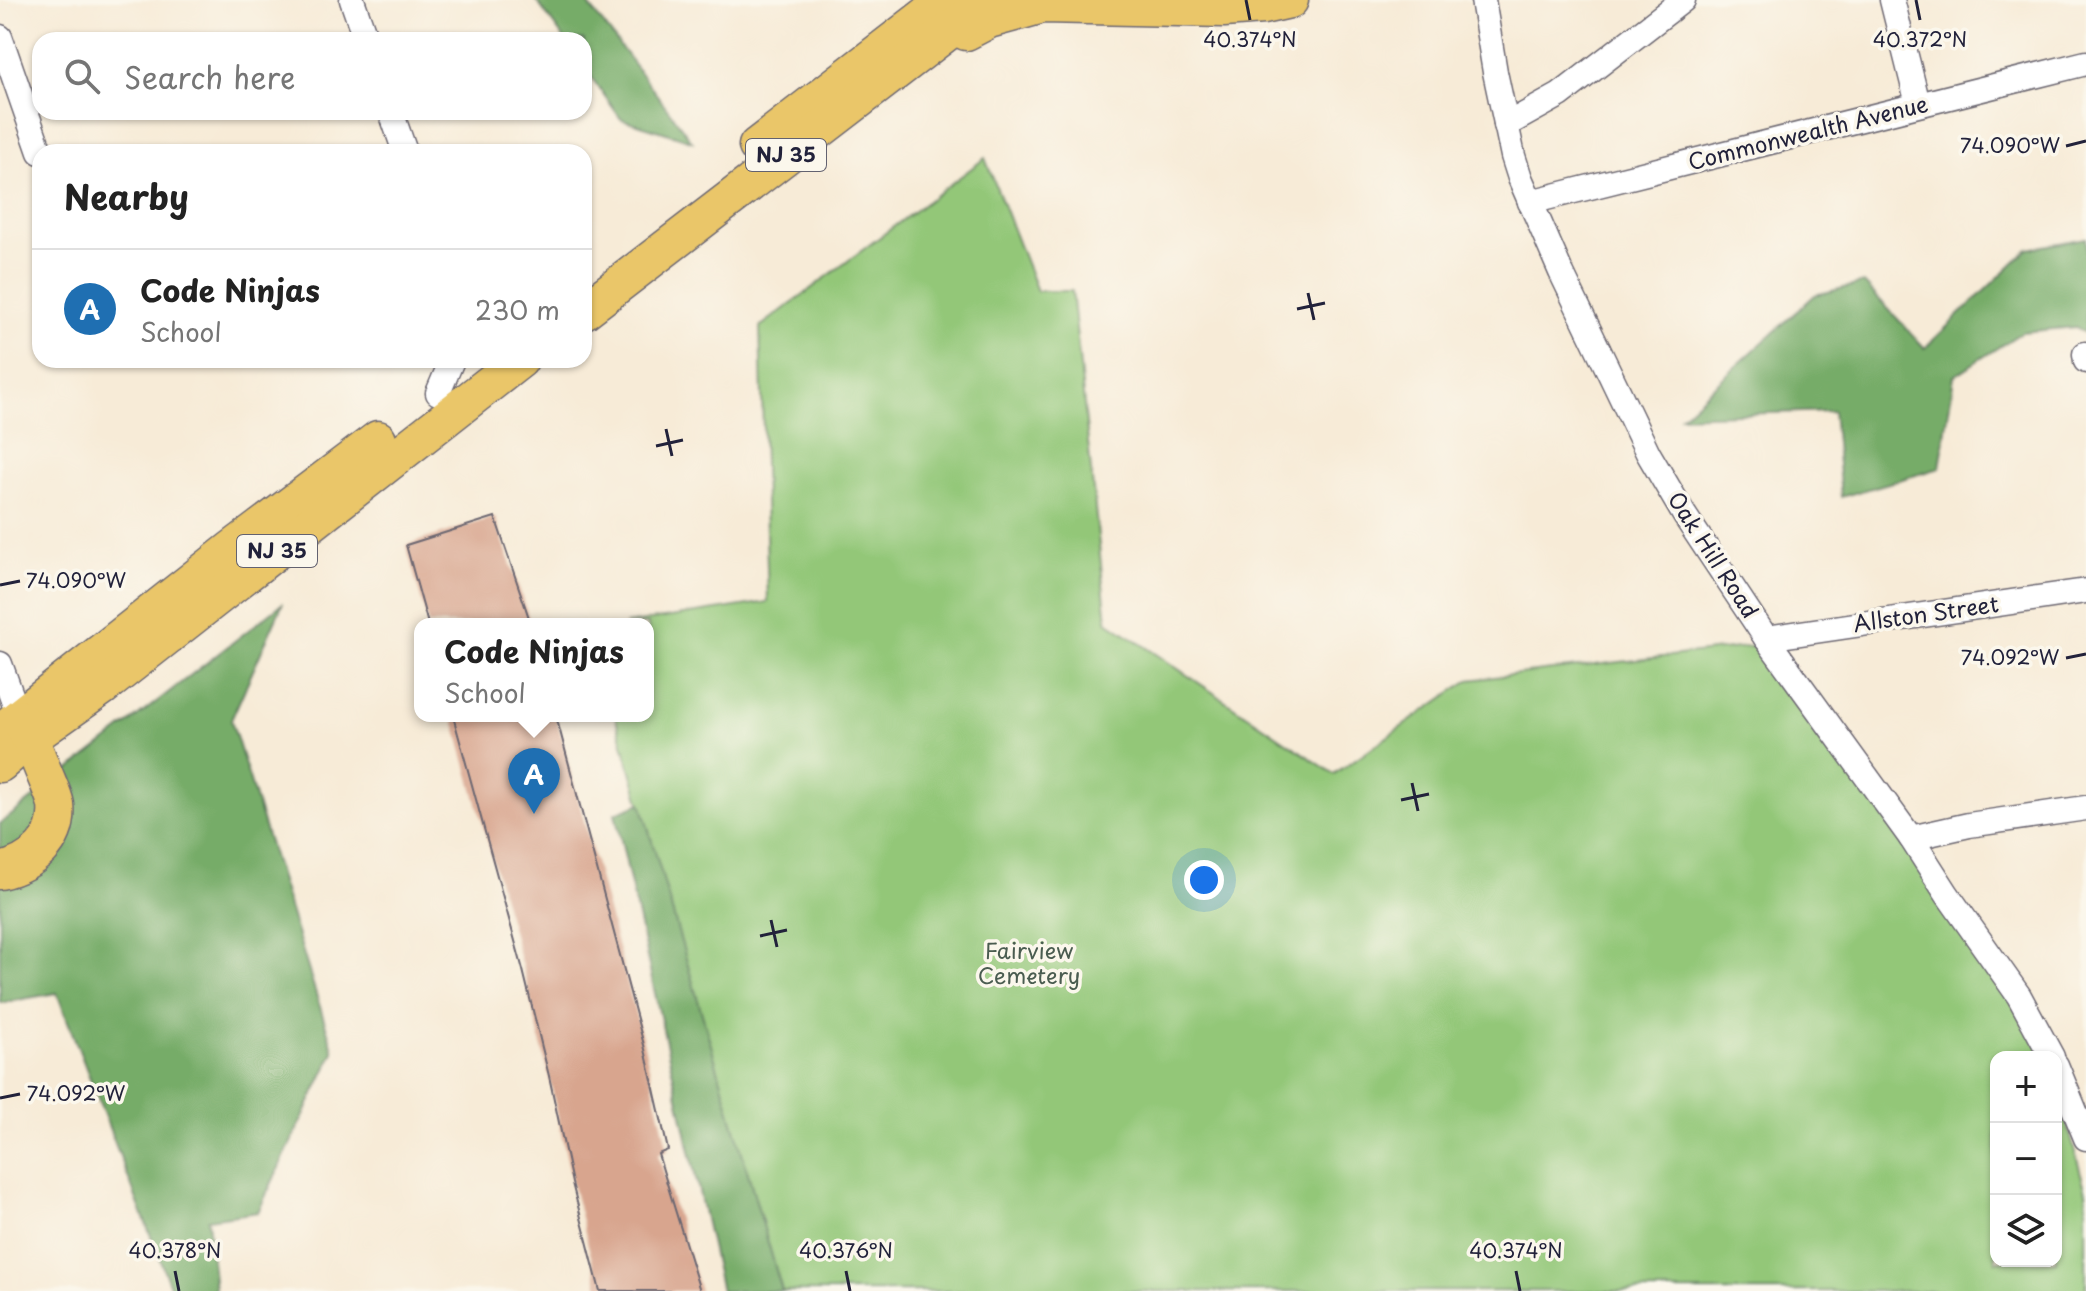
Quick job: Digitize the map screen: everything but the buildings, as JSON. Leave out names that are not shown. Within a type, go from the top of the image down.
[{"type":"highway","name":"NJ 35","points":[[592,274],[946,0]]},
{"type":"highway","name":"NJ 35","points":[[592,305],[989,0]]},
{"type":"highway","points":[[908,62],[989,20],[1043,5],[1224,9],[1290,0]]},
{"type":"highway","name":"NJ 35","points":[[0,764],[16,729],[232,549],[471,368]]},
{"type":"highway","name":"NJ 35","points":[[16,729],[104,686],[510,368]]},
{"type":"highway","points":[[0,871],[28,862],[39,852],[53,830],[56,815],[55,802],[16,729]]},
{"type":"street","points":[[352,0],[363,32]]},
{"type":"street","name":"Oak Hill Road","points":[[1483,0],[1516,167],[1561,272],[1648,453],[1685,516],[1766,638],[1911,838],[2019,996],[2049,1051]]},
{"type":"street","points":[[1506,125],[1560,95],[1683,0]]},
{"type":"street","points":[[1892,0],[1918,104]]},
{"type":"street","points":[[0,37],[37,144]]},
{"type":"street","name":"Commonwealth Avenue","points":[[1530,202],[2086,63]]},
{"type":"street","points":[[394,120],[402,144]]},
{"type":"street","points":[[2085,354],[2086,361]]},
{"type":"street","points":[[438,393],[449,368]]},
{"type":"street","name":"Allston Street","points":[[1766,638],[2086,591]]},
{"type":"street","points":[[0,664],[16,729]]},
{"type":"street","points":[[1911,838],[1969,825],[2086,808]]},
{"type":"street","points":[[2062,1080],[2086,1138]]},
{"type":"green space","points":[[536,0],[585,0],[692,141],[621,119],[592,78],[592,32],[559,32]]},
{"type":"green space","name":"Fairview Cemetery","points":[[985,158],[1037,291],[1072,291],[1107,621],[1334,774],[1469,680],[1771,644],[2045,1051],[1990,1051],[1990,1267],[2062,1267],[2062,1105],[2086,1192],[2086,1291],[782,1291],[617,722],[654,722],[654,620],[768,602],[760,327]]},
{"type":"green space","points":[[2086,238],[2086,334],[2076,327],[2022,332],[1954,376],[1940,468],[1841,497],[1833,411],[1681,416],[1815,295],[1864,283],[1925,348],[2028,249]]},
{"type":"green space","points":[[283,603],[231,720],[334,1052],[258,1212],[208,1219],[215,1291],[172,1291],[57,993],[0,1003],[0,824]]},
{"type":"green space","points":[[641,803],[782,1291],[721,1291],[615,813]]},
{"type":"place","name":"Code Ninjas","points":[[534,814]]}]
